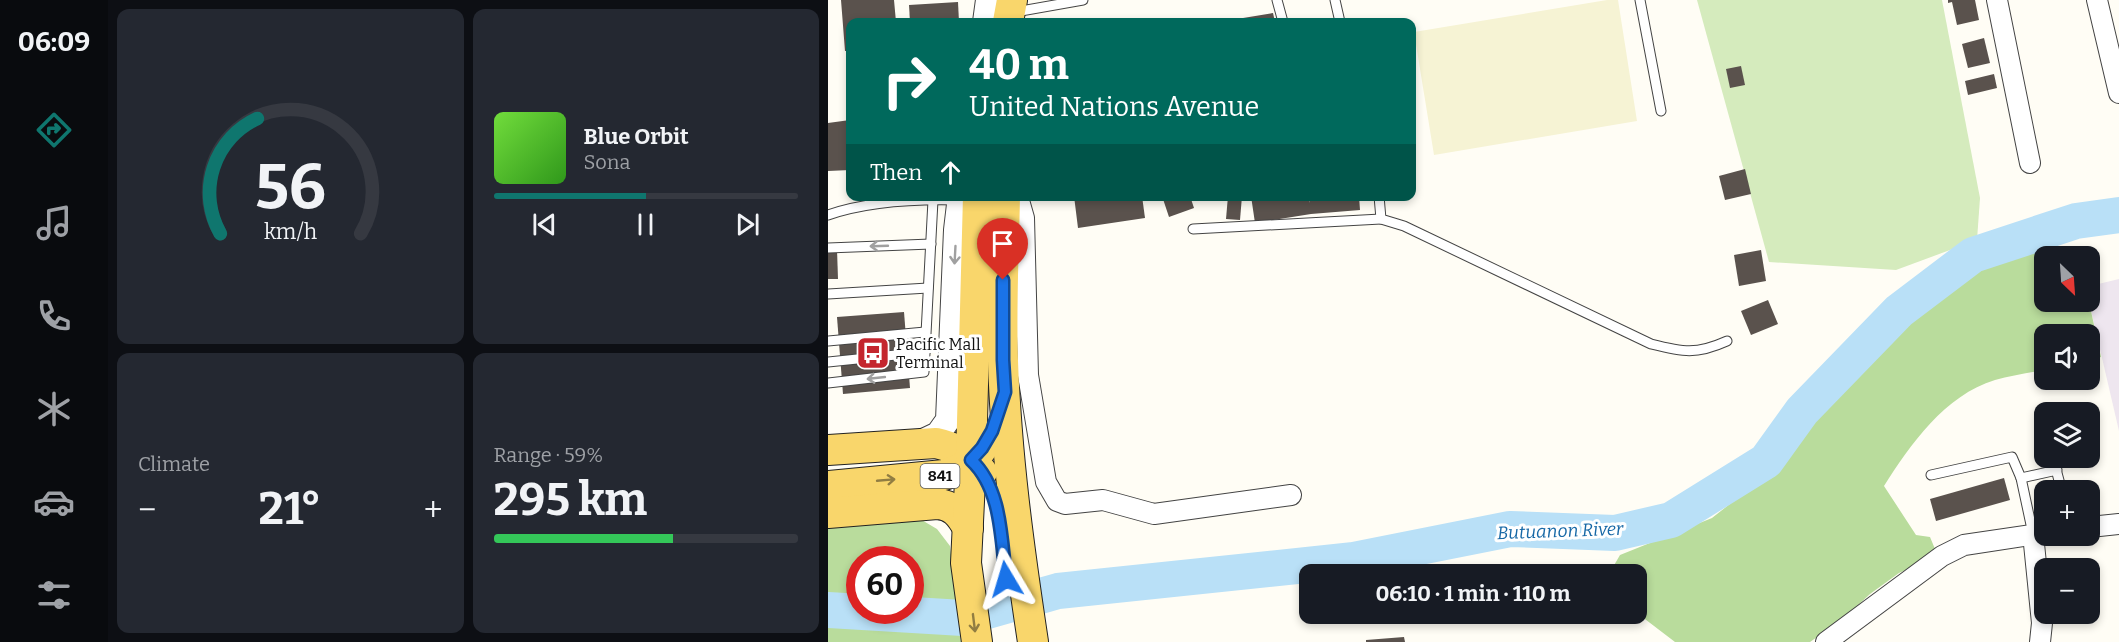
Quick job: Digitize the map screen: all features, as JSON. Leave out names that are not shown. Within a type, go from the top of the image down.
[{"type":"main road","points":[[966,201],[971,460],[966,563],[976,642]]},
{"type":"main road","points":[[1005,201],[1003,360],[1010,470],[1014,642]]},
{"type":"main road","name":"841","points":[[828,486],[944,475],[956,471],[982,448],[992,431],[1005,392]]},
{"type":"main road","points":[[919,443],[936,443],[953,447],[971,460],[987,480],[1012,557],[1033,642]]},
{"type":"main road","name":"841","points":[[828,450],[919,443]]},
{"type":"main road","points":[[828,513],[937,504],[951,507],[968,528]]},
{"type":"street","points":[[1997,0],[2030,163]]},
{"type":"street","points":[[2106,12],[2119,93]]},
{"type":"street","points":[[919,443],[938,434],[948,420],[956,230],[965,201]]},
{"type":"street","points":[[1018,201],[1024,218],[1028,375],[1046,482],[1057,501],[1065,504],[1103,500],[1154,514],[1290,495]]},
{"type":"street","points":[[2100,526],[2119,524]]},
{"type":"street","points":[[1826,642],[1942,556],[1964,545],[2034,534]]},
{"type":"street","points":[[2039,546],[2042,623],[2040,642]]},
{"type":"lane","points":[[1000,12],[1034,10],[1083,0]]},
{"type":"lane","points":[[1277,0],[1282,18]]},
{"type":"lane","points":[[1335,0],[1339,18]]},
{"type":"lane","points":[[1640,0],[1661,111]]},
{"type":"lane","points":[[828,216],[867,205],[920,201]]},
{"type":"lane","points":[[828,383],[924,372],[933,201]]},
{"type":"lane","points":[[1379,201],[1381,219]]},
{"type":"lane","points":[[1193,229],[1381,219],[1404,226],[1651,344],[1680,351],[1707,350],[1727,341]]},
{"type":"lane","points":[[828,248],[931,244]]},
{"type":"lane","points":[[828,294],[928,288]]},
{"type":"lane","points":[[828,341],[925,332]]},
{"type":"lane","points":[[828,362],[925,352]]},
{"type":"lane","points":[[1931,475],[2012,457],[2034,518]]},
{"type":"lane","points":[[2021,478],[2057,470],[2059,480]]},
{"type":"shaded area","points":[[1618,0],[1637,121],[1434,155],[1416,44],[1416,32]]},
{"type":"shaded area","points":[[2119,279],[2119,431],[2100,349],[2100,324],[2094,324],[2091,312],[2100,312],[2100,284]]},
{"type":"green space","points":[[1697,0],[1942,0],[1980,198],[1977,240],[1896,270],[1769,262]]},
{"type":"green space","points":[[2034,249],[2034,312],[2091,312],[2094,324],[2034,324],[2034,372],[1995,380],[1960,397],[1930,423],[1905,454],[1884,486],[1916,535],[1930,537],[1935,549],[1928,560],[1899,573],[1870,594],[1844,618],[1810,642],[1675,642],[1647,621],[1647,564],[1615,564],[1620,555],[1712,518],[1778,466],[1813,413],[1874,347],[1948,283],[1975,266]]},
{"type":"green space","points":[[920,519],[937,529],[950,546],[961,642],[828,642],[828,524]]},
{"type":"building","points":[[841,0],[894,0],[896,18],[846,18],[845,51]]},
{"type":"building","points":[[1948,0],[1975,0],[1979,20],[1957,25],[1952,2],[1948,3]]},
{"type":"building","points":[[958,2],[959,18],[910,18],[909,5]]},
{"type":"building","points":[[1273,13],[1274,18],[1243,18]]},
{"type":"building","points":[[1984,38],[1990,63],[1968,68],[1962,44]]},
{"type":"building","points":[[1741,66],[1745,85],[1730,88],[1726,69]]},
{"type":"building","points":[[1994,74],[1997,88],[1968,95],[1965,81]]},
{"type":"building","points":[[846,121],[846,170],[828,171],[828,123]]},
{"type":"building","points":[[1745,169],[1751,194],[1725,200],[1719,176]]},
{"type":"building","points":[[1075,201],[1143,201],[1145,218],[1078,228]]},
{"type":"building","points":[[1164,201],[1192,201],[1194,208],[1169,217]]},
{"type":"building","points":[[1228,201],[1242,201],[1240,220],[1226,219]]},
{"type":"building","points":[[1252,201],[1310,201],[1310,203],[1310,201],[1359,201],[1360,210],[1311,214],[1255,223]]},
{"type":"building","points":[[828,249],[837,249],[838,279],[828,279]]},
{"type":"building","points":[[1761,250],[1766,281],[1739,286],[1734,255]]},
{"type":"building","points":[[1768,300],[1778,324],[1751,335],[1741,311]]},
{"type":"building","name":"Pacific Mall Terminal","points":[[904,312],[910,388],[843,394],[837,317]]},
{"type":"building","points":[[2004,478],[2010,500],[1936,521],[1930,499]]},
{"type":"building","points":[[1404,637],[1405,642],[1366,642],[1366,640]]},
{"type":"waterway","name":"Butuanon River","points":[[828,610],[963,618],[1058,591],[1354,560],[1510,529],[1615,533],[1671,520],[1766,461],[1802,411],[1899,311],[1973,255],[2076,221],[2119,215]]},
{"type":"place","name":"Pacific Mall Terminal","points":[[873,353]]},
{"type":"route","points":[[1003,280],[1005,392],[992,431],[982,448],[971,460],[987,480],[994,498],[1006,579]]}]
